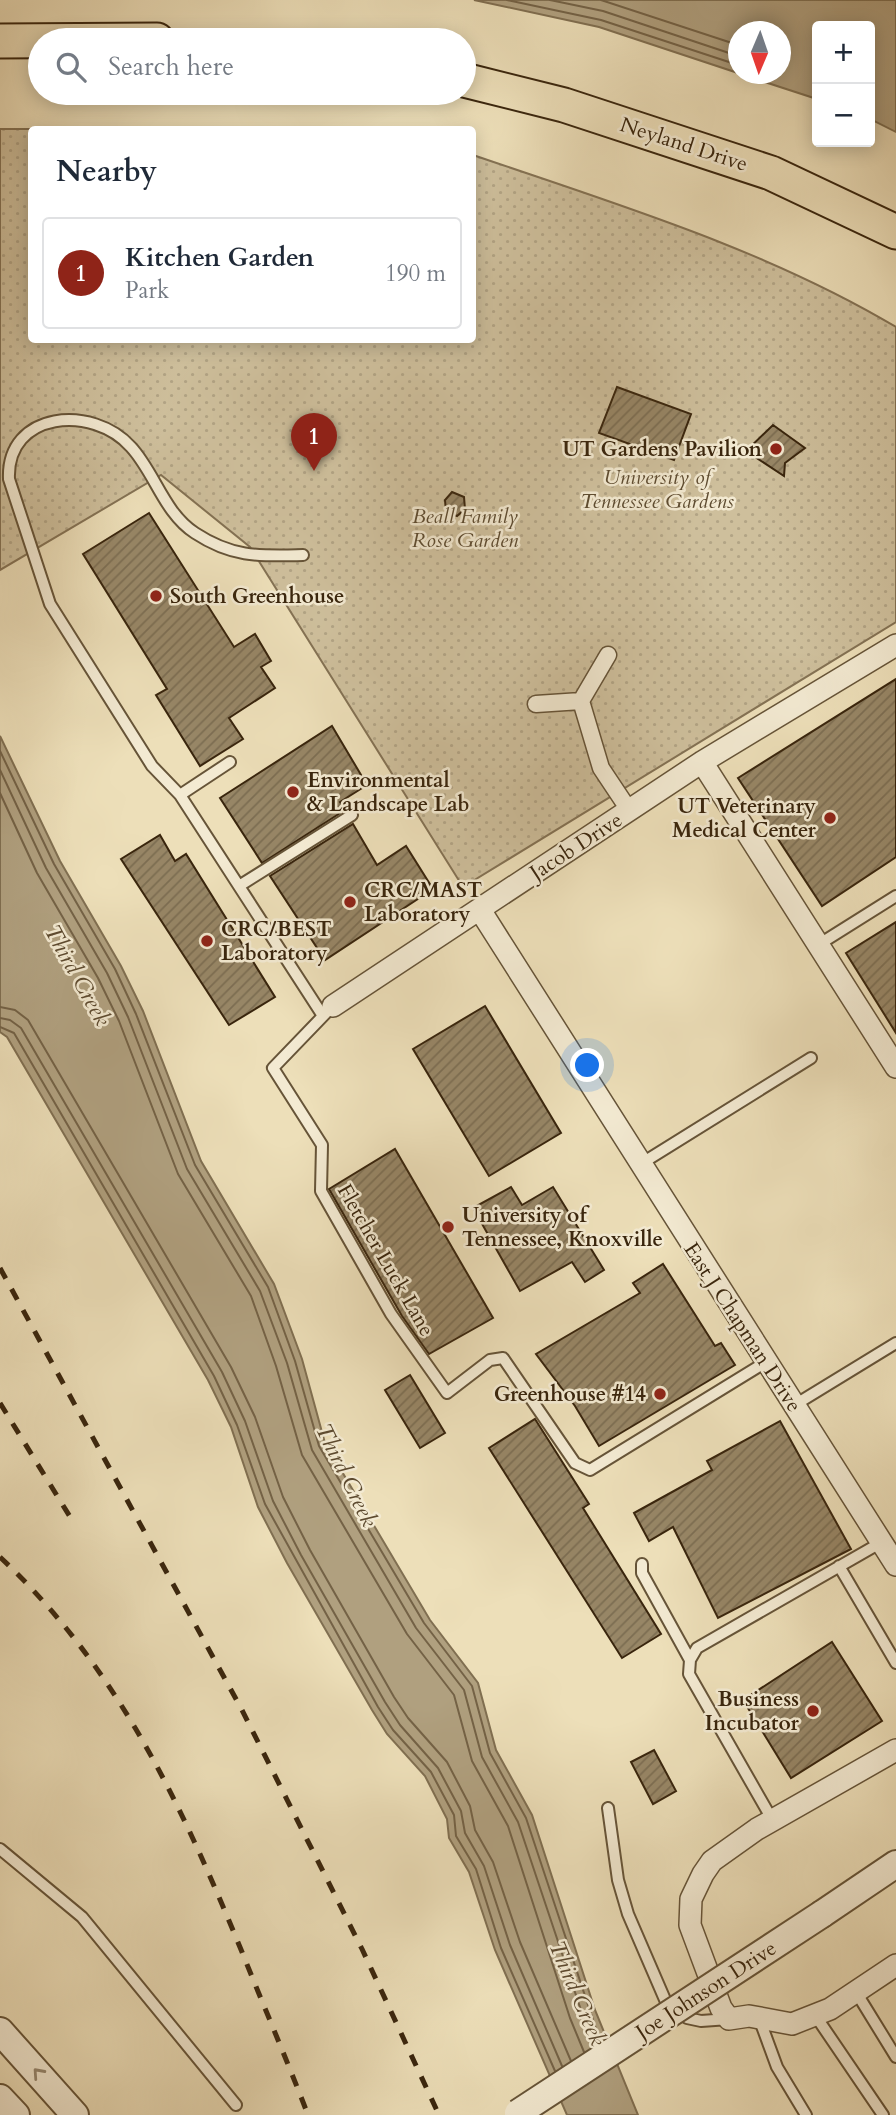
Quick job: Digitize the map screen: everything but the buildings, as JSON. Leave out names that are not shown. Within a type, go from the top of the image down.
[{"type":"main road","points":[[0,41],[28,41]]},
{"type":"main road","name":"Neyland Drive","points":[[476,83],[564,105],[771,173],[896,232]]},
{"type":"street","name":"Jacob Drive","points":[[328,1011],[702,762],[896,645]]},
{"type":"street","points":[[608,655],[581,701],[601,768],[622,801]]},
{"type":"street","points":[[536,704],[581,701]]},
{"type":"street","points":[[702,762],[896,1067]]},
{"type":"street","name":"East J Chapman Drive","points":[[480,910],[639,1165],[896,1565]]},
{"type":"street","points":[[896,1750],[773,1821],[712,1861],[691,1899],[690,1925],[722,2008],[729,2019],[759,2018],[792,2024],[815,2015],[856,1992],[896,1965]]},
{"type":"street","name":"Joe Johnson Drive","points":[[518,2114],[896,1864]]},
{"type":"street","points":[[0,2031],[75,2115]]},
{"type":"street","points":[[0,2098],[16,2115]]},
{"type":"lane","points":[[303,555],[245,556],[195,533],[177,518],[131,446],[99,423],[57,419],[29,432],[8,460],[9,479],[50,604],[152,766],[180,795],[239,886],[328,1011]]},
{"type":"lane","points":[[180,795],[230,762]]},
{"type":"lane","points":[[239,886],[352,815]]},
{"type":"lane","points":[[818,945],[896,896]]},
{"type":"lane","name":"Jacob Drive","points":[[273,1068],[328,1011]]},
{"type":"lane","points":[[639,1165],[811,1058]]},
{"type":"lane","name":"Fletcher Luck Lane","points":[[273,1068],[322,1145],[321,1191],[391,1314],[447,1393],[490,1360],[503,1358],[575,1463],[590,1470],[766,1362]]},
{"type":"lane","points":[[793,1406],[896,1343]]},
{"type":"lane","points":[[773,1821],[689,1674],[690,1660],[697,1648],[882,1542]]},
{"type":"lane","points":[[642,1564],[642,1573],[690,1660]]},
{"type":"lane","points":[[839,1566],[896,1662]]},
{"type":"lane","points":[[608,1808],[618,1880],[666,2002],[687,2018],[701,2021],[729,2019]]},
{"type":"lane","points":[[0,1849],[82,1917],[236,2105]]},
{"type":"lane","points":[[856,1992],[896,2057]]},
{"type":"lane","points":[[815,2015],[883,2115]]},
{"type":"lane","points":[[759,2018],[777,2067],[806,2115]]},
{"type":"green space","name":"University of Tennessee Gardens","points":[[0,129],[28,129],[28,343],[476,343],[476,156],[635,210],[742,251],[846,299],[896,327],[896,622],[463,887],[250,547],[161,475],[0,570]]},
{"type":"water","points":[[474,0],[896,0],[896,132],[875,122],[875,21],[812,21],[812,97],[771,84],[791,84],[791,21],[728,21],[728,70],[599,27]]},
{"type":"water","name":"Third Creek","points":[[0,736],[60,861],[121,966],[143,1011],[201,1161],[274,1284],[302,1359],[325,1443],[430,1620],[478,1683],[496,1750],[532,1815],[595,2010],[638,2115],[567,2115],[495,1950],[469,1872],[449,1838],[447,1819],[425,1776],[387,1734],[287,1563],[258,1507],[231,1427],[208,1380],[7,1037],[0,1032]]},
{"type":"railway","points":[[0,1268],[242,1710],[362,1949],[439,2115]]},
{"type":"railway","points":[[0,1403],[72,1520]]},
{"type":"railway","points":[[0,1557],[42,1600],[79,1645],[113,1692],[143,1741],[219,1897],[308,2115]]},
{"type":"place","name":"UT Gardens Pavilion","points":[[776,449]]},
{"type":"place","name":"Kitchen Garden","points":[[314,471]]},
{"type":"place","name":"South Greenhouse","points":[[156,596]]},
{"type":"place","name":"Environmental & Landscape Lab","points":[[293,792]]},
{"type":"place","name":"UT Veterinary Medical Center","points":[[830,818]]},
{"type":"place","name":"CRC/MAST Laboratory","points":[[350,902]]},
{"type":"place","name":"CRC/BEST Laboratory","points":[[207,941]]},
{"type":"place","name":"University of Tennessee, Knoxville","points":[[448,1227]]},
{"type":"place","name":"Greenhouse #14","points":[[660,1394]]},
{"type":"place","name":"Business Incubator","points":[[813,1711]]},
{"type":"park label","name":"Beall Family Rose Garden","points":[[465,528]]}]
